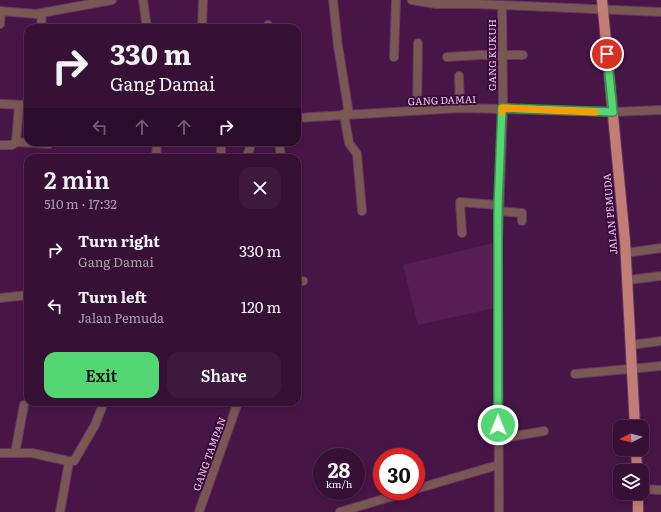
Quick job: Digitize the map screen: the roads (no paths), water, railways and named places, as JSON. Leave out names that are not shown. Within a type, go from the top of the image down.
[{"type":"main road","name":"JALAN PEMUDA","points":[[603,5],[626,253],[634,420]]},
{"type":"main road","points":[[638,500],[638,512]]},
{"type":"street","points":[[62,0],[65,8]]},
{"type":"street","points":[[0,24],[0,11],[29,14],[112,0]]},
{"type":"street","points":[[143,0],[146,24]]},
{"type":"street","points":[[202,24],[203,0]]},
{"type":"street","points":[[334,0],[349,143],[357,154],[362,210]]},
{"type":"street","points":[[394,57],[396,0]]},
{"type":"street","points":[[412,0],[436,4],[478,2],[502,5],[603,5],[661,12]]},
{"type":"street","name":"GANG KUKUH","points":[[499,512],[498,208],[502,108],[502,5]]},
{"type":"street","points":[[41,24],[42,12]]},
{"type":"street","points":[[417,110],[418,43]]},
{"type":"street","points":[[447,57],[523,55]]},
{"type":"street","points":[[459,76],[460,108]]},
{"type":"street","points":[[0,104],[24,105]]},
{"type":"street","points":[[16,142],[19,105]]},
{"type":"street","name":"GANG DAMAI","points":[[301,118],[460,108],[613,112],[661,110]]},
{"type":"street","points":[[0,145],[12,145],[16,142],[24,142]]},
{"type":"street","points":[[462,233],[460,202],[522,213],[522,221]]},
{"type":"street","points":[[626,253],[661,248]]},
{"type":"street","points":[[628,280],[661,276]]},
{"type":"street","points":[[0,298],[24,295]]},
{"type":"street","points":[[631,345],[661,340]]},
{"type":"street","points":[[575,374],[661,366]]},
{"type":"street","points":[[15,453],[24,405]]},
{"type":"street","points":[[0,453],[32,453],[70,462],[74,461],[95,425],[102,406]]},
{"type":"street","name":"GANG TAMPAN","points":[[199,512],[237,406]]},
{"type":"street","points":[[498,439],[544,431]]},
{"type":"street","points":[[60,512],[70,462]]},
{"type":"street","points":[[425,486],[498,465]]},
{"type":"street","points":[[649,489],[661,490]]},
{"type":"street","points":[[340,512],[380,500]]}]
